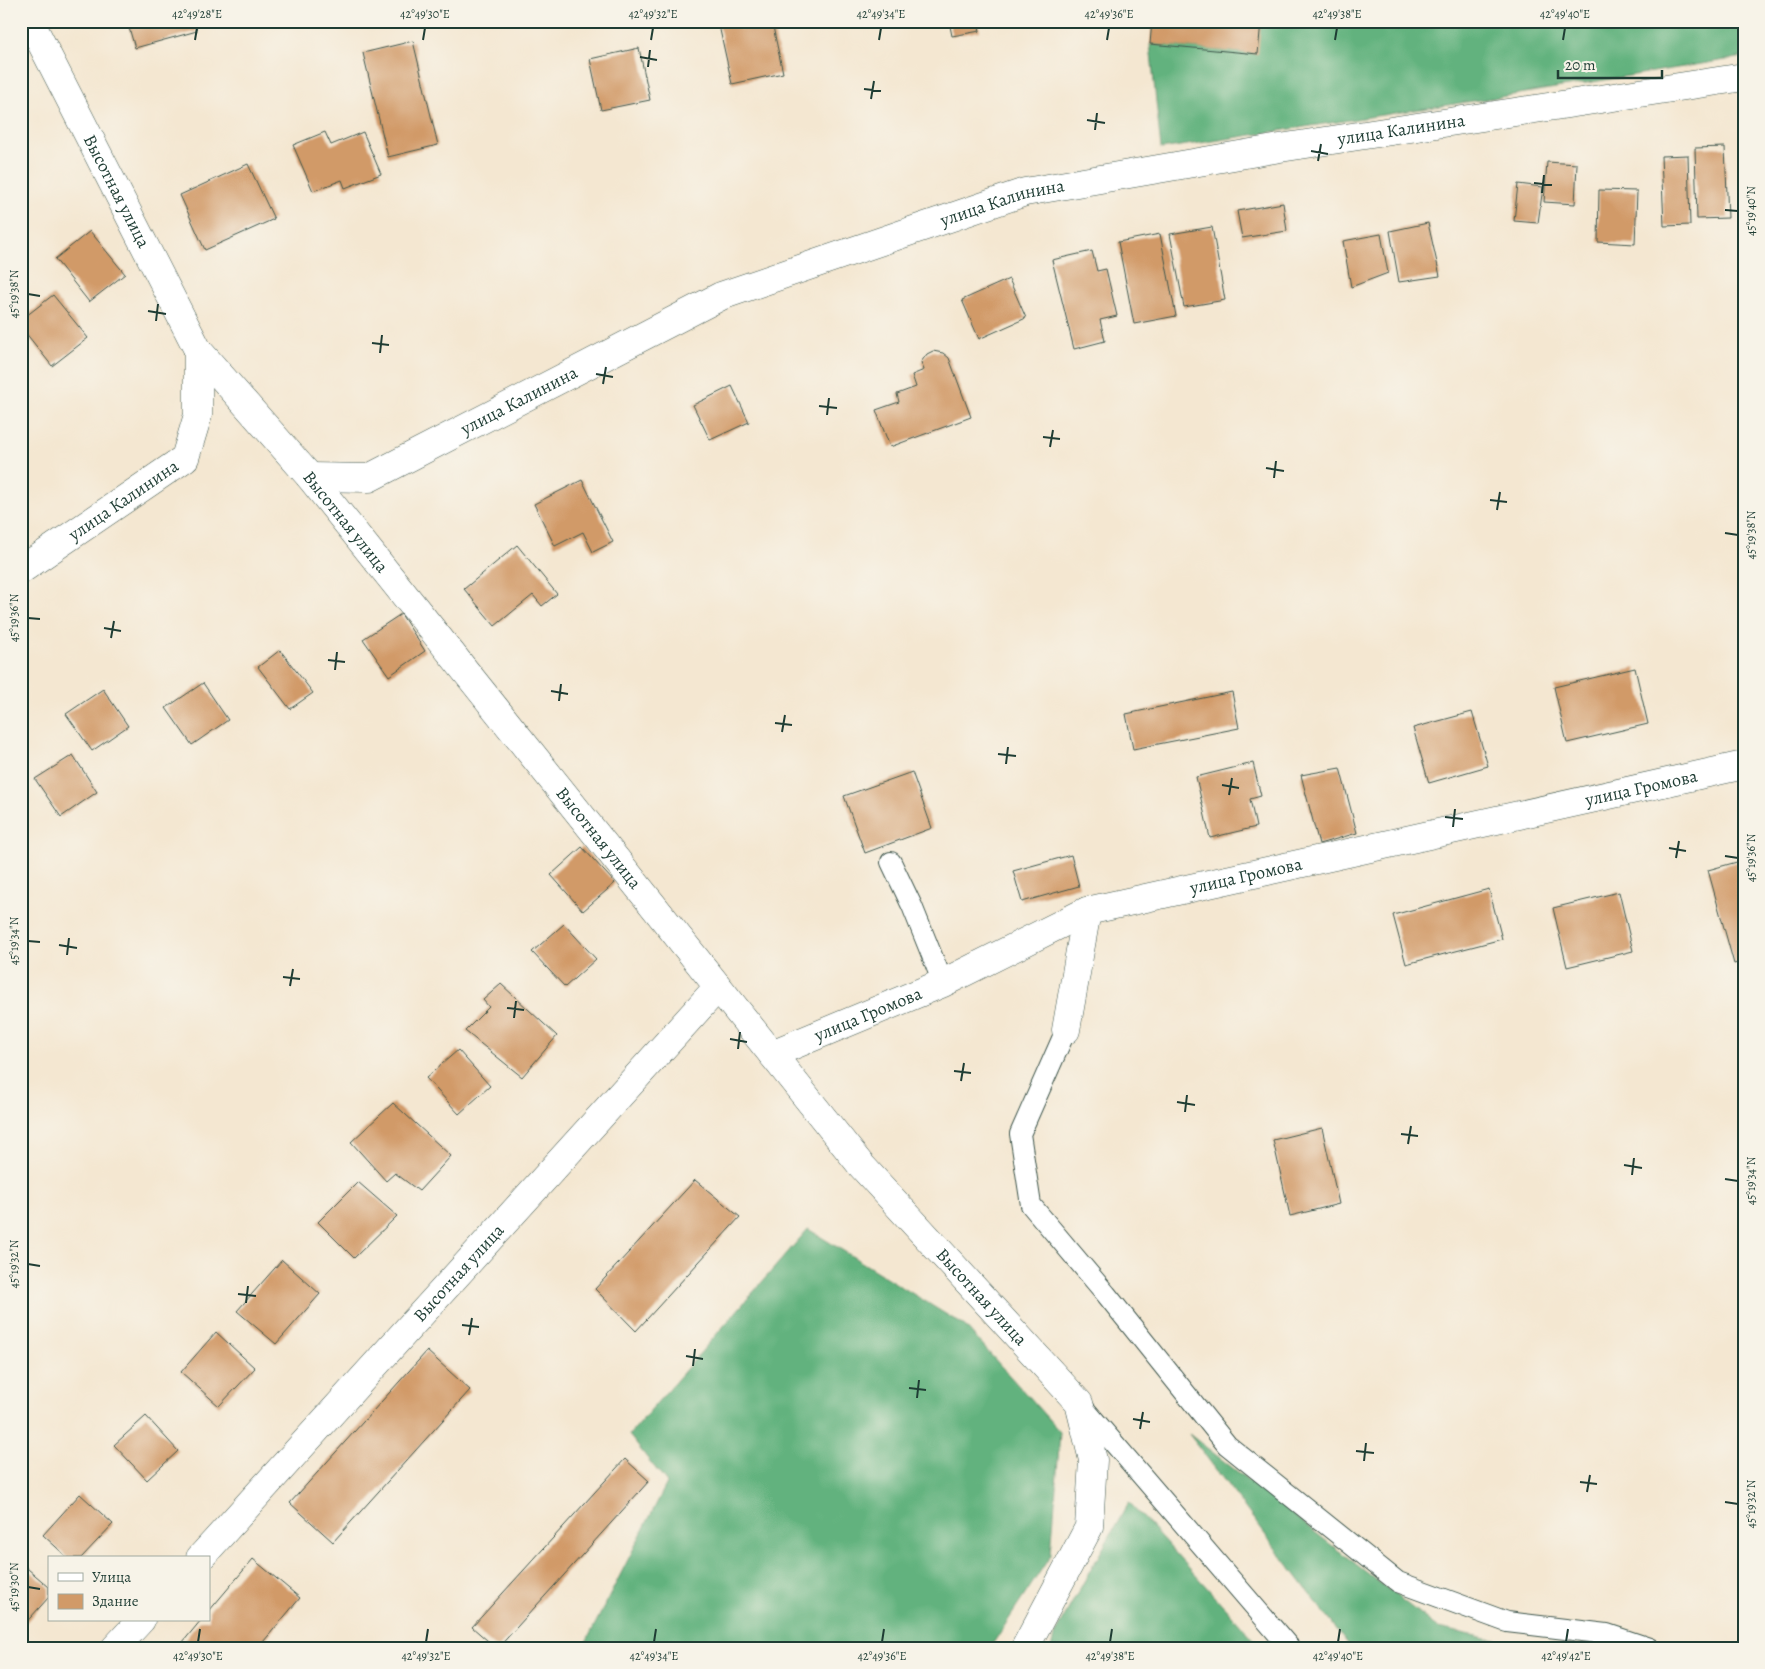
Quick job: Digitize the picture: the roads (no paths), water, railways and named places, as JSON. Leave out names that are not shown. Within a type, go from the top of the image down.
[{"type":"street","name":"Высотная улица","points":[[30,21],[198,350],[310,477],[860,1164],[1079,1403],[1093,1460],[1089,1527],[1025,1648]]},
{"type":"street","name":"улица Калинина","points":[[310,477],[369,478],[722,296],[1025,192],[1280,148],[1744,77]]},
{"type":"street","name":"улица Калинина","points":[[21,570],[184,458],[198,415],[198,350]]},
{"type":"street","name":"улица Громова","points":[[772,1054],[943,983],[1087,910],[1744,765]]},
{"type":"street","points":[[1066,1030],[1087,910]]},
{"type":"street","name":"Высотная улица","points":[[202,1556],[718,987]]},
{"type":"street","points":[[115,1648],[139,1622]]},
{"type":"lane","points":[[892,862],[943,983]]},
{"type":"lane","points":[[1066,1030],[1020,1134],[1031,1205],[1106,1294],[1227,1445],[1398,1582],[1507,1622],[1607,1634],[1649,1648]]},
{"type":"lane","points":[[1079,1403],[1290,1648]]}]
